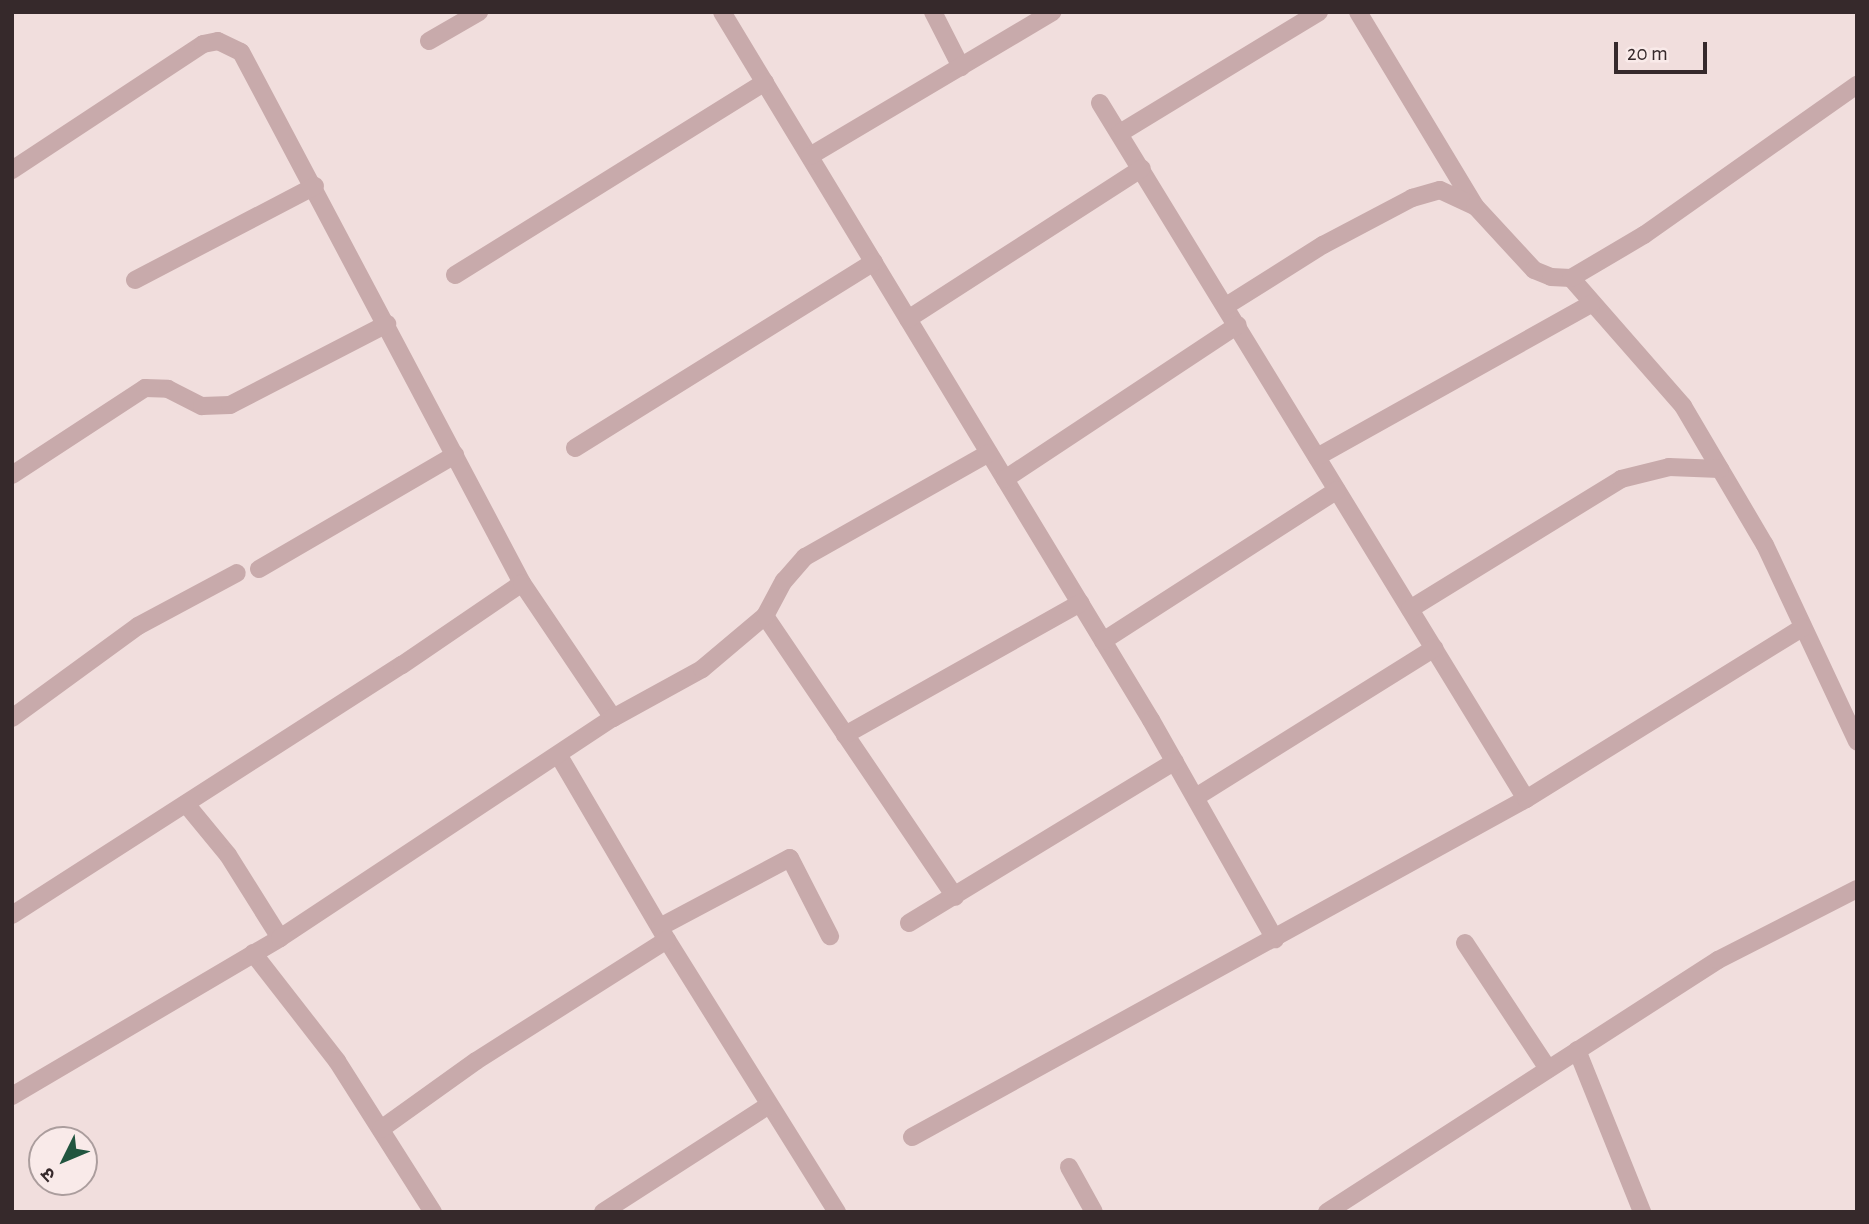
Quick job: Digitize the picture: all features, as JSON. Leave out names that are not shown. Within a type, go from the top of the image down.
[{"type":"street","points":[[429,41],[479,12]]},
{"type":"street","points":[[722,12],[1175,761],[1275,939]]},
{"type":"street","points":[[933,12],[961,67]]},
{"type":"street","points":[[810,156],[1053,12]]},
{"type":"street","points":[[1120,133],[1319,12]]},
{"type":"street","points":[[1358,12],[1475,206],[1534,270],[1551,277],[1572,278],[1644,235],[1857,85]]},
{"type":"street","points":[[12,170],[203,44],[218,41],[241,52],[253,66],[522,583],[613,718]]},
{"type":"street","points":[[455,275],[765,82]]},
{"type":"street","points":[[1100,103],[1526,799]]},
{"type":"street","points":[[908,319],[1142,168]]},
{"type":"street","points":[[135,280],[315,186]]},
{"type":"street","points":[[1226,306],[1323,245],[1412,198],[1440,190],[1475,206]]},
{"type":"street","points":[[575,448],[874,262]]},
{"type":"street","points":[[1572,278],[1683,405],[1765,545],[1857,741]]},
{"type":"street","points":[[1317,457],[1592,303]]},
{"type":"street","points":[[12,475],[145,388],[168,389],[202,406],[230,405],[387,324]]},
{"type":"street","points":[[1005,479],[1238,325]]},
{"type":"street","points":[[12,1096],[280,938],[613,718],[702,669],[765,617],[784,581],[805,557],[989,453]]},
{"type":"street","points":[[259,569],[455,455]]},
{"type":"street","points":[[1410,609],[1621,479],[1669,467],[1720,469]]},
{"type":"street","points":[[1103,641],[1337,490]]},
{"type":"street","points":[[12,719],[138,626],[237,573]]},
{"type":"street","points":[[12,915],[187,804],[522,583]]},
{"type":"street","points":[[845,735],[1080,603]]},
{"type":"street","points":[[765,617],[955,897]]},
{"type":"street","points":[[912,1137],[1526,799],[1802,628]]},
{"type":"street","points":[[1196,797],[1434,648]]},
{"type":"street","points":[[559,756],[663,934],[837,1212]]},
{"type":"street","points":[[909,923],[955,897],[1070,821],[1175,761]]},
{"type":"street","points":[[187,804],[228,855],[280,938]]},
{"type":"street","points":[[381,1129],[663,934],[790,858],[830,936]]},
{"type":"street","points":[[1327,1212],[1718,960],[1857,889]]},
{"type":"street","points":[[1465,943],[1548,1069]]},
{"type":"street","points":[[253,953],[337,1061],[433,1212]]},
{"type":"street","points":[[1577,1050],[1642,1212]]},
{"type":"street","points":[[603,1212],[769,1105]]},
{"type":"street","points":[[1069,1167],[1094,1212]]}]
